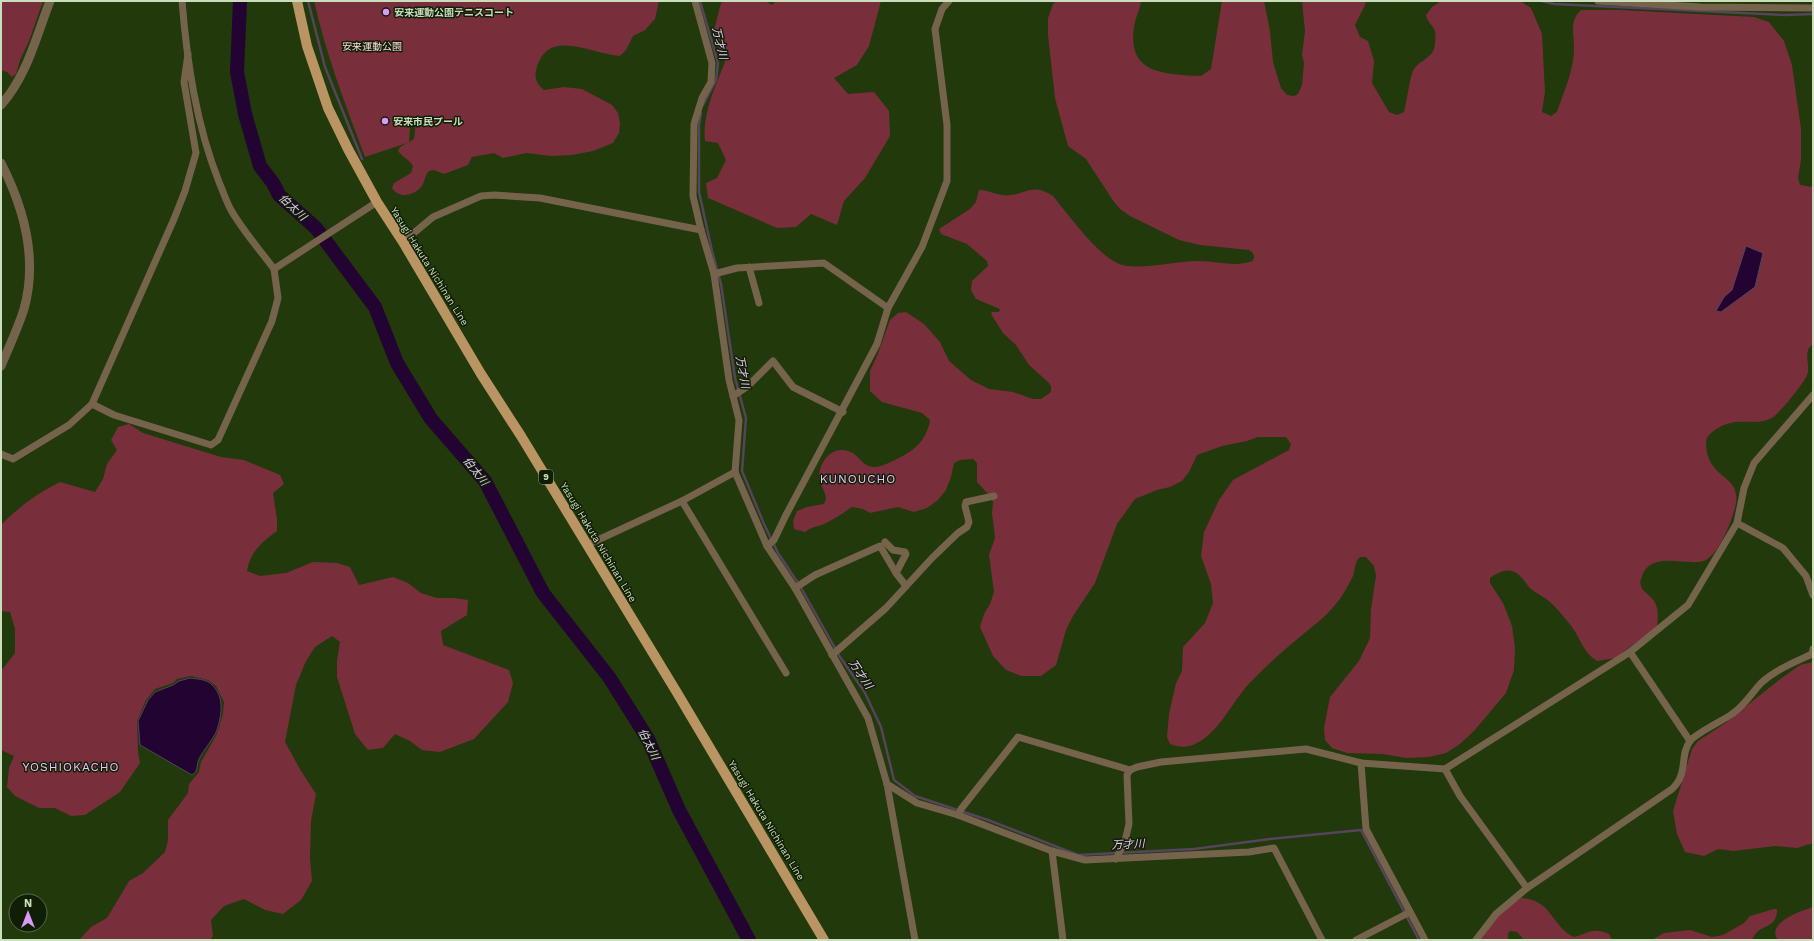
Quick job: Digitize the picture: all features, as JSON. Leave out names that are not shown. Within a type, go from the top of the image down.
[{"type":"main road","name":"Yasugi Hakuta Nichinan Line","points":[[297,1],[307,46],[328,108],[348,149],[377,202],[403,242],[743,802],[824,940]]},
{"type":"street","points":[[1,105],[12,92],[24,70],[50,1]]},
{"type":"street","points":[[92,404],[114,415],[211,445],[218,440],[272,321],[278,298],[277,267],[231,210],[213,167],[202,129],[192,85],[182,1]]},
{"type":"street","points":[[695,1],[712,62],[711,82],[702,98],[694,124],[693,196],[714,274],[729,380],[738,393],[739,420],[735,472],[771,543],[798,585],[835,652],[868,718],[887,784],[915,940]]},
{"type":"street","points":[[771,543],[843,412],[877,344],[888,308],[922,247],[947,181],[947,125],[935,29],[942,9],[949,1]]},
{"type":"street","points":[[1598,1],[1700,6],[1813,8]]},
{"type":"street","points":[[1,454],[13,459],[69,425],[92,404],[174,219],[185,191],[196,153],[184,82],[188,54]]},
{"type":"street","points":[[1,163],[17,197],[25,222],[28,242],[29,268],[24,307],[4,351],[1,366]]},
{"type":"street","points":[[403,242],[433,217],[481,196],[494,195],[540,198],[701,230]]},
{"type":"street","points":[[277,267],[377,202]]},
{"type":"street","points":[[714,274],[737,268],[824,263],[888,308]]},
{"type":"street","points":[[749,267],[759,303]]},
{"type":"street","points":[[738,393],[773,361],[793,387],[843,412]]},
{"type":"street","points":[[960,812],[1018,737],[1130,770],[1143,765],[1161,762],[1306,750],[1361,763],[1445,769],[1630,652],[1688,605],[1737,523],[1744,488],[1754,463],[1813,395]]},
{"type":"street","points":[[586,545],[682,501],[735,472]]},
{"type":"street","points":[[835,652],[886,608],[958,533],[967,527],[969,522],[965,506],[966,502],[994,496]]},
{"type":"street","points":[[682,501],[786,673]]},
{"type":"street","points":[[1737,523],[1783,548],[1806,576],[1813,595]]},
{"type":"street","points":[[885,542],[893,550],[905,552],[906,554],[896,573]]},
{"type":"street","points":[[798,585],[815,575],[880,546],[896,573],[906,586]]},
{"type":"street","points":[[1476,940],[1496,914],[1527,888],[1672,789],[1678,783],[1682,775],[1686,752],[1690,741],[1742,707],[1761,683],[1812,654],[1813,649]]},
{"type":"street","points":[[1630,652],[1690,741]]},
{"type":"street","points":[[1361,763],[1366,829],[1406,913],[1425,940]]},
{"type":"street","points":[[1445,769],[1460,796],[1527,888]]},
{"type":"street","points":[[1118,855],[1125,842],[1129,828],[1127,775],[1130,770]]},
{"type":"street","points":[[887,784],[917,803],[960,812],[1052,851],[1085,860],[1118,855],[1249,852],[1274,848],[1322,940]]},
{"type":"street","points":[[1052,851],[1063,940]]},
{"type":"street","points":[[1356,940],[1406,913]]},
{"type":"green space","points":[[1,1],[43,1],[16,74],[12,77],[7,72],[1,70]]},
{"type":"green space","name":"安来運動公園","points":[[314,1],[659,1],[655,19],[645,30],[633,36],[626,50],[620,56],[583,48],[559,46],[549,49],[541,57],[536,71],[537,82],[544,90],[564,87],[582,89],[612,105],[618,113],[620,123],[619,133],[613,143],[593,151],[572,155],[551,156],[526,153],[503,158],[494,153],[472,157],[468,165],[444,174],[434,170],[429,171],[422,186],[415,192],[407,195],[399,194],[392,188],[394,183],[411,173],[413,166],[398,151],[400,147],[407,143],[365,157],[337,80]],"holes":[[[411,116],[415,127],[414,139],[409,142]]]},
{"type":"green space","points":[[725,1],[765,1],[772,5],[776,1],[881,1],[869,46],[857,65],[834,78],[848,94],[874,92],[889,111],[890,136],[865,178],[844,201],[837,225],[811,214],[796,227],[777,228],[708,198],[706,183],[717,178],[726,160],[718,143],[705,141],[705,121],[707,111],[725,62],[713,34],[721,3]]},
{"type":"green space","points":[[1056,1],[1141,1],[1135,22],[1133,39],[1135,52],[1141,61],[1150,68],[1161,72],[1201,76],[1211,69],[1222,1],[1264,1],[1270,31],[1273,62],[1281,88],[1287,95],[1294,96],[1298,94],[1302,85],[1304,63],[1302,55],[1305,31],[1302,1],[1366,1],[1355,25],[1360,37],[1368,41],[1374,61],[1372,83],[1389,112],[1397,115],[1404,112],[1411,76],[1414,69],[1430,55],[1434,49],[1435,31],[1426,15],[1432,7],[1441,1],[1520,1],[1531,8],[1542,34],[1545,92],[1542,112],[1551,116],[1557,112],[1570,72],[1574,56],[1573,28],[1577,14],[1581,10],[1621,10],[1754,17],[1769,22],[1784,41],[1792,65],[1801,129],[1801,160],[1798,178],[1800,185],[1813,187],[1813,344],[1807,355],[1808,371],[1805,379],[1797,391],[1776,415],[1761,422],[1733,422],[1726,424],[1718,428],[1707,438],[1707,453],[1711,462],[1715,469],[1732,484],[1735,490],[1735,508],[1728,528],[1720,544],[1706,560],[1699,562],[1662,561],[1654,563],[1647,568],[1642,576],[1640,585],[1656,604],[1658,614],[1657,627],[1615,658],[1597,661],[1588,654],[1572,627],[1550,602],[1530,588],[1518,574],[1506,570],[1502,571],[1490,578],[1490,583],[1503,603],[1512,626],[1515,648],[1514,670],[1506,693],[1474,731],[1460,744],[1446,753],[1429,757],[1407,758],[1382,754],[1347,753],[1332,748],[1325,740],[1324,728],[1330,697],[1359,661],[1370,638],[1371,609],[1376,576],[1374,566],[1366,557],[1360,557],[1357,561],[1353,576],[1339,600],[1329,612],[1282,652],[1246,687],[1217,727],[1210,734],[1193,745],[1181,747],[1170,744],[1167,737],[1169,714],[1176,683],[1182,671],[1183,647],[1205,623],[1213,603],[1211,584],[1201,556],[1204,532],[1219,500],[1233,480],[1289,450],[1291,444],[1286,437],[1258,437],[1247,441],[1222,446],[1197,455],[1189,472],[1182,481],[1170,487],[1157,490],[1135,499],[1117,524],[1095,583],[1073,616],[1066,630],[1056,665],[1041,676],[1021,676],[1006,670],[993,656],[980,627],[994,592],[989,555],[995,538],[992,513],[993,502],[989,495],[977,482],[977,463],[973,459],[960,460],[954,463],[946,490],[938,500],[927,508],[914,512],[898,507],[870,513],[863,509],[852,507],[839,516],[805,532],[794,529],[793,521],[797,511],[807,507],[824,504],[826,498],[819,478],[822,465],[829,455],[840,450],[846,450],[853,453],[867,465],[877,467],[896,460],[909,452],[917,446],[926,434],[930,420],[922,413],[882,402],[870,391],[870,371],[890,320],[898,313],[906,312],[924,324],[940,342],[949,361],[971,380],[989,389],[1013,392],[1033,399],[1041,399],[1051,392],[1051,386],[1048,382],[1029,365],[1016,345],[1003,333],[991,314],[992,312],[999,312],[1000,309],[976,299],[971,290],[972,281],[988,266],[987,261],[967,244],[941,234],[939,229],[970,209],[976,202],[979,190],[1011,195],[1039,190],[1053,196],[1097,248],[1118,263],[1127,266],[1144,266],[1195,261],[1239,264],[1253,261],[1253,253],[1249,250],[1200,245],[1179,240],[1130,216],[1120,209],[1114,202],[1086,159],[1068,146],[1055,98],[1048,35],[1048,18],[1053,4]]},
{"type":"green space","points":[[129,424],[143,433],[221,457],[244,460],[280,475],[284,484],[273,493],[277,519],[277,531],[266,539],[254,553],[247,571],[260,576],[286,573],[313,562],[337,563],[350,567],[359,585],[393,577],[408,583],[421,593],[437,598],[468,600],[467,615],[441,631],[443,645],[509,670],[513,683],[508,702],[474,739],[440,752],[422,750],[410,741],[395,734],[383,748],[368,750],[355,734],[337,677],[337,661],[340,642],[332,636],[315,647],[306,661],[296,685],[285,742],[316,794],[311,821],[310,858],[312,881],[301,900],[283,914],[265,910],[244,899],[224,906],[211,920],[213,936],[210,940],[79,940],[91,927],[107,918],[129,881],[143,873],[165,852],[168,840],[168,820],[188,793],[189,784],[199,772],[201,762],[219,728],[224,702],[216,686],[208,680],[191,676],[177,679],[173,683],[155,689],[146,700],[137,721],[138,753],[140,763],[120,792],[85,815],[71,816],[55,808],[39,808],[15,796],[7,787],[9,768],[14,756],[1,750],[1,671],[15,653],[15,629],[10,612],[1,611],[1,525],[29,501],[43,491],[60,482],[95,492],[103,479],[107,464],[117,450],[111,440],[118,427]]},
{"type":"green space","points":[[1813,662],[1813,843],[1797,848],[1775,846],[1733,851],[1718,849],[1704,856],[1685,852],[1677,834],[1673,811],[1692,749],[1698,741],[1724,724],[1779,680],[1800,665]]},
{"type":"green space","points":[[1521,898],[1539,903],[1566,932],[1574,937],[1591,931],[1599,931],[1609,934],[1612,940],[1524,940],[1517,932],[1511,931],[1508,933],[1508,940],[1480,940],[1498,916]]},
{"type":"green space","points":[[1813,907],[1813,940],[1778,940],[1775,934],[1776,928],[1780,923],[1801,911]]},
{"type":"green space","points":[[1777,909],[1777,915],[1773,922],[1757,932],[1752,940],[1652,940],[1664,933],[1690,930],[1712,937],[1723,935],[1744,923],[1750,916]]},
{"type":"shaded area","points":[[1746,246],[1763,253],[1755,287],[1721,312],[1716,311],[1724,297],[1732,290]]},
{"type":"shaded area","points":[[190,678],[203,680],[210,683],[218,693],[221,705],[217,730],[201,755],[196,770],[192,775],[140,745],[138,721],[148,700],[155,692],[179,681]]},
{"type":"waterway","name":"伯太川","points":[[240,1],[237,72],[245,114],[260,166],[273,183],[279,195],[316,228],[375,307],[397,363],[431,419],[485,481],[543,593],[609,677],[648,739],[679,810],[749,940]]},
{"type":"waterway","points":[[308,1],[325,67],[362,159]]},
{"type":"waterway","name":"万才川","points":[[700,1],[718,63],[716,80],[703,105]]},
{"type":"waterway","points":[[1542,1],[1554,4],[1785,15],[1813,14]]},
{"type":"waterway","name":"万才川","points":[[701,113],[699,125],[699,192],[721,284],[735,378],[746,418],[742,471],[778,553],[800,586],[840,657],[864,691],[881,727],[894,780],[915,796],[988,820],[1078,855],[1194,849],[1270,839],[1361,830],[1419,940]]},
{"type":"place","name":"安来運動公園テニスコート","points":[[386,12]]},
{"type":"place","name":"安来市民プール","points":[[385,121]]},
{"type":"district","name":"KUNOUCHO","points":[[858,479]]},
{"type":"district","name":"YOSHIOKACHO","points":[[71,767]]}]
